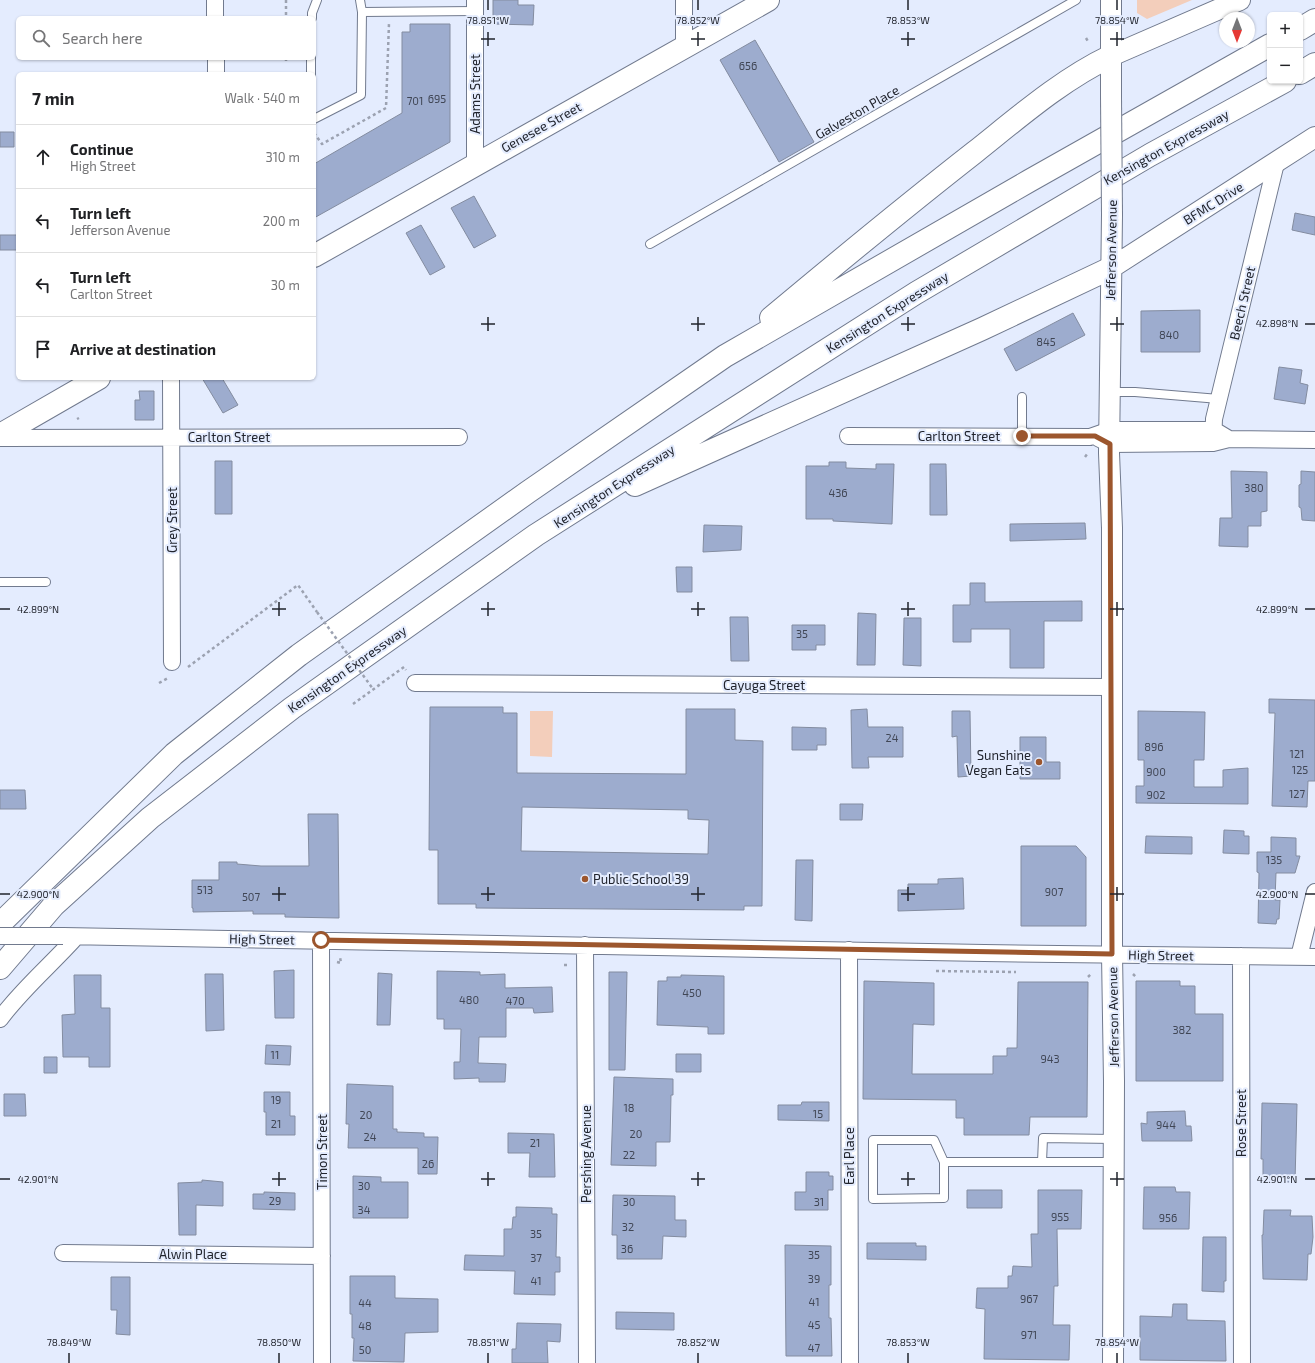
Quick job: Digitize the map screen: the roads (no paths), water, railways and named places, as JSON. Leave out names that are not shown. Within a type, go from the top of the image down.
[{"type":"main road","name":"Genesee Street","points":[[316,255],[768,0]]},
{"type":"main road","points":[[1303,27],[1315,20]]},
{"type":"main road","points":[[0,924],[174,754],[299,655],[528,492],[725,356],[1028,181],[1267,47]]},
{"type":"main road","points":[[725,356],[877,229],[1036,104],[1089,67],[1111,56]]},
{"type":"main road","points":[[1303,71],[1315,64]]},
{"type":"main road","name":"Kensington Expressway","points":[[0,968],[54,905],[150,818],[292,708],[536,536],[916,293],[1150,155],[1280,84]]},
{"type":"main road","points":[[536,536],[634,486],[975,332],[1111,268]]},
{"type":"main road","points":[[0,437],[96,380]]},
{"type":"street","points":[[215,0],[215,16]]},
{"type":"street","points":[[684,0],[684,48]]},
{"type":"street","name":"Jefferson Avenue","points":[[1111,0],[1112,215],[1110,392],[1105,437],[1112,687],[1114,1139],[1113,1363]]},
{"type":"street","points":[[1111,56],[1240,0]]},
{"type":"street","name":"Adams Street","points":[[475,6],[475,164]]},
{"type":"street","points":[[216,60],[216,72]]},
{"type":"street","name":"BFMC Drive","points":[[1111,268],[1315,137]]},
{"type":"street","name":"Beech Street","points":[[1213,437],[1219,399],[1276,163]]},
{"type":"street","name":"Grey Street","points":[[171,380],[176,670]]},
{"type":"street","name":"Carlton Street","points":[[0,437],[171,438],[458,436]]},
{"type":"street","name":"Carlton Street","points":[[848,436],[1213,437]]},
{"type":"street","points":[[1213,437],[1229,439],[1315,440]]},
{"type":"street","name":"Cayuga Street","points":[[415,683],[1112,687]]},
{"type":"street","points":[[1307,957],[1315,892]]},
{"type":"street","name":"High Street","points":[[0,936],[1307,957]]},
{"type":"street","points":[[0,1019],[30,983],[54,961],[70,937]]},
{"type":"street","name":"Timon Street","points":[[321,940],[322,1363]]},
{"type":"street","name":"Pershing Avenue","points":[[585,945],[587,1363]]},
{"type":"street","name":"Earl Place","points":[[849,950],[850,1363]]},
{"type":"street","name":"Rose Street","points":[[1241,956],[1242,1363]]},
{"type":"street","name":"Alwin Place","points":[[63,1253],[322,1256]]},
{"type":"lane","points":[[312,16],[317,0]]},
{"type":"lane","points":[[316,118],[361,95],[362,12],[360,0]]},
{"type":"lane","name":"Galveston Place","points":[[650,244],[1076,0]]},
{"type":"lane","points":[[362,12],[475,6]]},
{"type":"lane","points":[[311,60],[311,72]]},
{"type":"lane","points":[[1110,392],[1135,392],[1219,399]]},
{"type":"lane","points":[[1022,397],[1022,436]]},
{"type":"lane","points":[[0,582],[46,582]]},
{"type":"lane","points":[[1042,1162],[1043,1138],[1114,1139]]},
{"type":"lane","points":[[873,1140],[934,1140],[944,1162],[944,1198],[873,1199],[873,1140]]},
{"type":"lane","points":[[944,1162],[1114,1162]]},
{"type":"place","name":"Sunshine Vegan Eats","points":[[1039,762]]},
{"type":"place","name":"Public School 39","points":[[585,879]]}]
